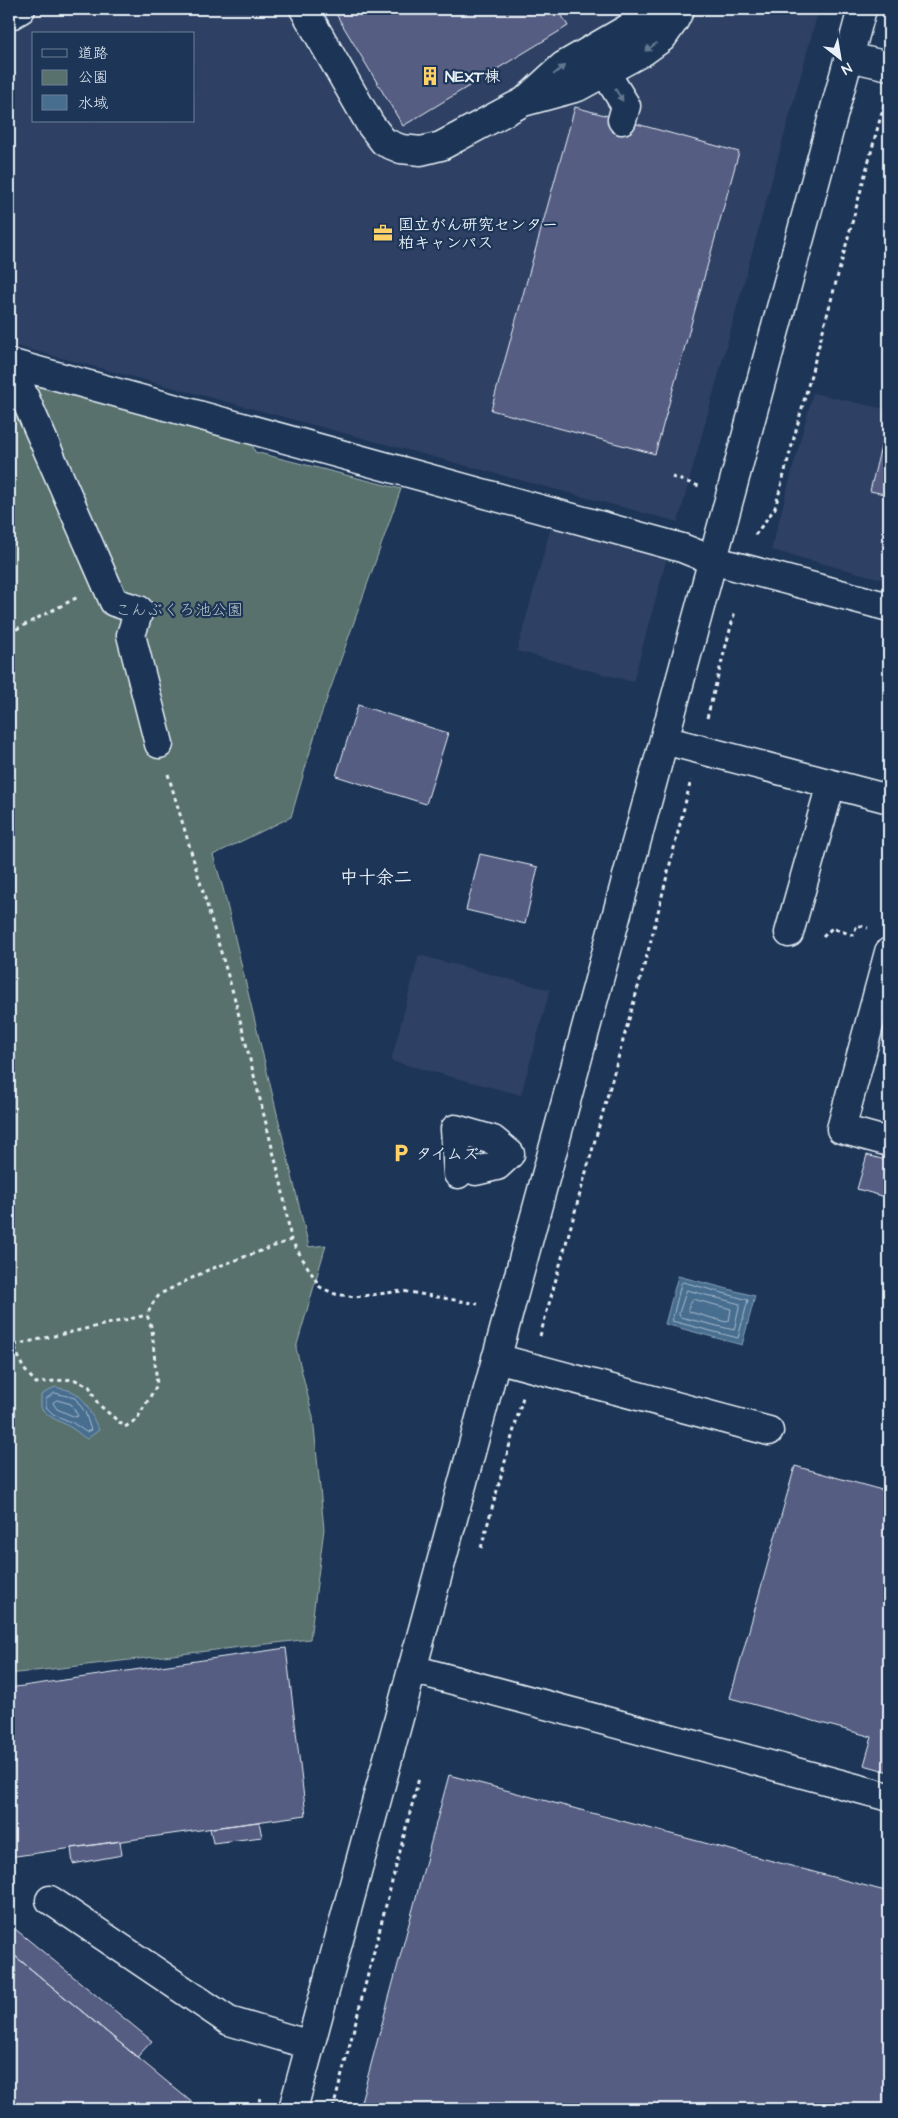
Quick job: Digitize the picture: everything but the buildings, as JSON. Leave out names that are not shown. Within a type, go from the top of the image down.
[{"type":"street","points":[[9,16],[21,9]]},
{"type":"street","points":[[304,9],[370,124],[384,142],[402,149],[421,152],[441,146],[523,102],[578,87],[644,51],[662,38],[680,9]]},
{"type":"street","points":[[523,102],[563,66],[646,18],[651,9]]},
{"type":"street","points":[[293,2109],[862,9]]},
{"type":"street","points":[[849,57],[889,66]]},
{"type":"street","points":[[605,72],[626,106],[622,120]]},
{"type":"street","points":[[10,364],[682,548],[712,560],[889,606]]},
{"type":"street","points":[[10,364],[72,510],[114,602],[139,610],[131,635],[159,744]]},
{"type":"street","points":[[664,740],[889,799]]},
{"type":"street","points":[[789,932],[831,784]]},
{"type":"street","points":[[889,952],[841,1129],[889,1142]]},
{"type":"street","points":[[510,1154],[497,1166],[467,1172],[455,1129],[493,1140],[510,1154],[549,1161]]},
{"type":"street","points":[[496,1358],[769,1431]]},
{"type":"street","points":[[412,1669],[889,1797]]},
{"type":"street","points":[[50,1900],[229,2022],[310,2045]]},
{"type":"path","points":[[755,535],[775,508],[887,94]]},
{"type":"path","points":[[672,477],[702,487]]},
{"type":"path","points":[[9,632],[106,583]]},
{"type":"path","points":[[159,744],[234,996],[282,1187],[292,1240],[320,1287],[334,1294],[355,1297],[403,1291],[479,1304]]},
{"type":"path","points":[[818,940],[832,928],[853,935],[857,925],[865,927]]},
{"type":"path","points":[[14,1345],[23,1368],[36,1384],[74,1379],[89,1386],[98,1404],[125,1427],[137,1419],[157,1385],[152,1329],[148,1314],[152,1303],[160,1294],[208,1270],[292,1240]]},
{"type":"path","points":[[9,1345],[148,1314]]},
{"type":"shaded area","name":"国立がん研究センター 柏キャンパス","points":[[9,9],[819,9],[678,522],[9,344]]},
{"type":"shaded area","points":[[813,393],[889,410],[889,581],[771,550]]},
{"type":"shaded area","points":[[552,523],[668,554],[633,682],[517,651]]},
{"type":"shaded area","points":[[419,955],[550,990],[521,1095],[391,1061]]},
{"type":"green space","name":"こんぶくろ池公園","points":[[9,377],[252,444],[255,452],[401,489],[319,721],[291,817],[213,855],[223,888],[309,1247],[326,1245],[296,1348],[313,1417],[324,1529],[310,1639],[9,1674]]},
{"type":"water","points":[[678,1276],[755,1296],[742,1345],[665,1324]]},
{"type":"water","points":[[55,1387],[76,1393],[87,1407],[99,1430],[87,1439],[45,1412],[41,1408],[41,1395]]},
{"type":"place","name":"NEXT棟","points":[[430,76]]},
{"type":"place","name":"国立がん研究センター 柏キャンパス","points":[[383,233]]},
{"type":"place","name":"タイムズ","points":[[401,1153]]},
{"type":"district","name":"中十余二","points":[[376,877]]}]
